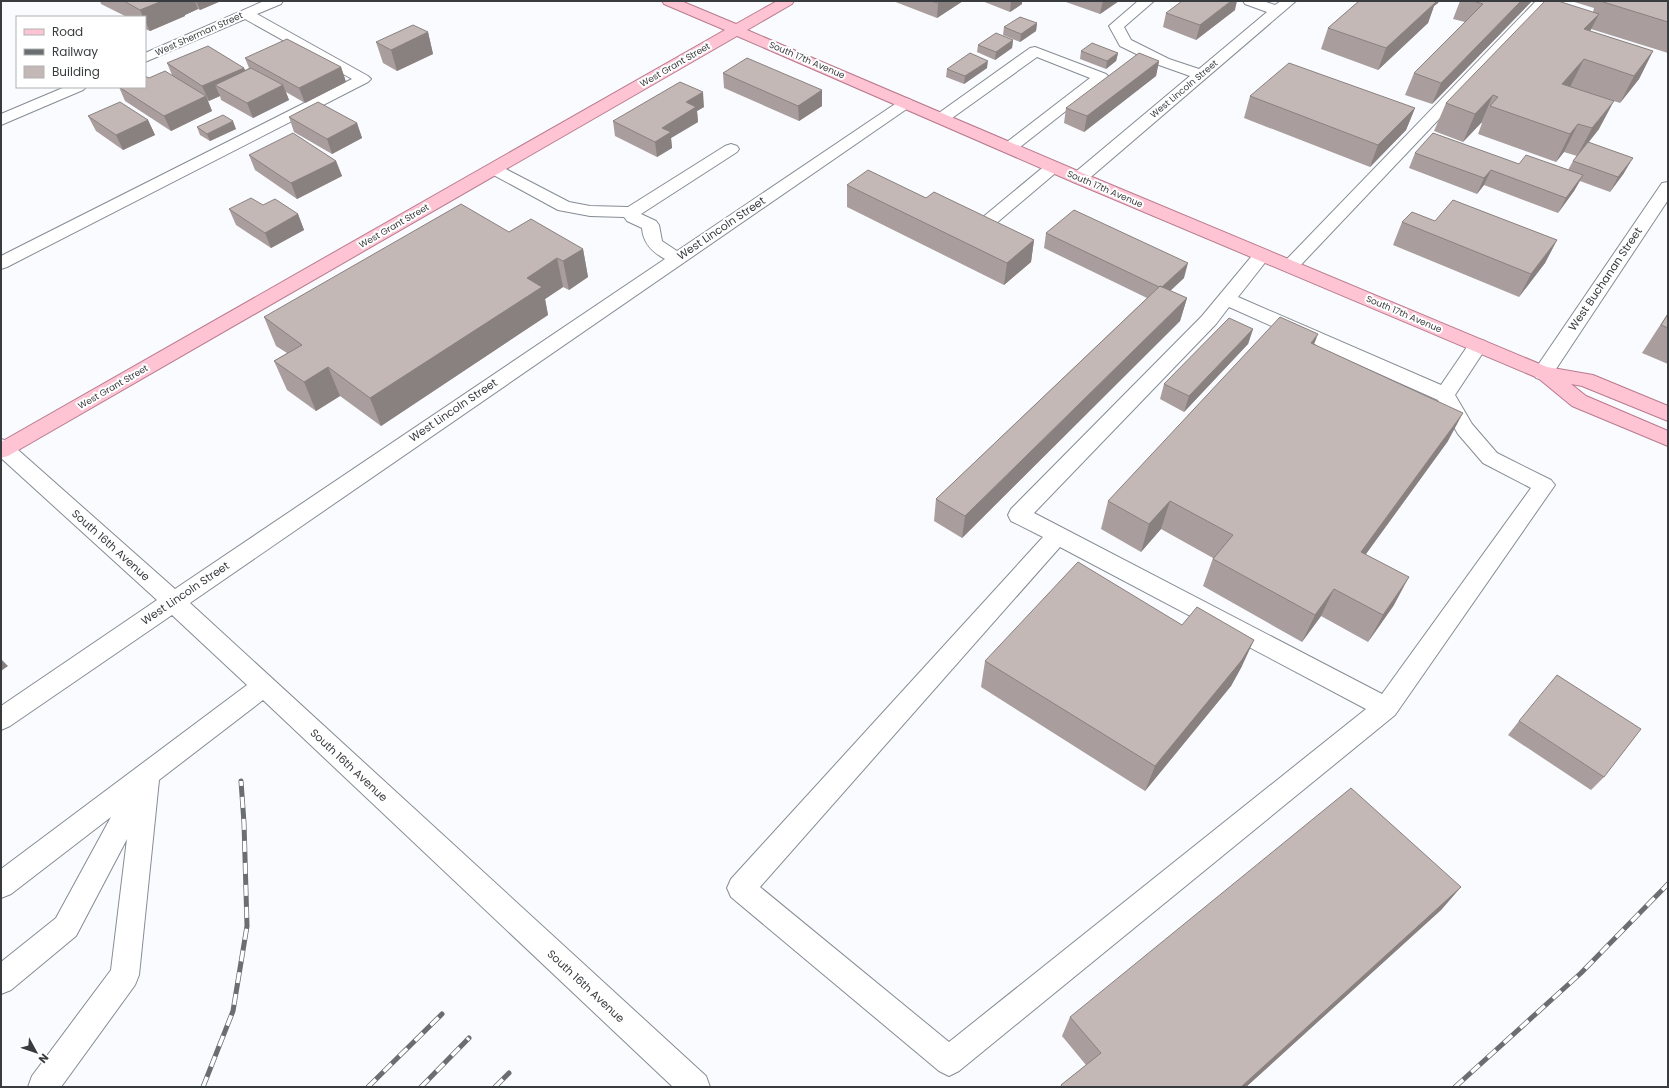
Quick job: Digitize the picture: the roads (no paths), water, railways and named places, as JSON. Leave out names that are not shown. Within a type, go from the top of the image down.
[{"type":"main road","name":"South 17th Avenue","points":[[669,1],[1079,178],[1542,372],[1586,380],[1668,414]]},
{"type":"main road","name":"West Grant Street","points":[[2,448],[787,1]]},
{"type":"main road","name":"South 17th Avenue","points":[[1542,372],[1579,401],[1668,439]]},
{"type":"street","name":"West Sherman Street","points":[[146,58],[276,1]]},
{"type":"street","points":[[1147,1],[1116,26],[1125,43],[1164,62],[1201,75]]},
{"type":"street","points":[[1250,1],[1277,11]]},
{"type":"street","name":"West Lincoln Street","points":[[1079,178],[1289,1]]},
{"type":"street","points":[[1290,266],[1544,1]]},
{"type":"street","points":[[1,263],[363,79],[246,14]]},
{"type":"street","points":[[942,118],[1035,51],[1101,77],[1009,148]]},
{"type":"street","points":[[1,120],[76,88]]},
{"type":"street","name":"West Lincoln Street","points":[[1,719],[906,103]]},
{"type":"street","points":[[494,169],[564,206],[590,211],[632,212],[731,149]]},
{"type":"street","points":[[947,209],[974,221],[987,222],[1053,166]]},
{"type":"street","name":"West Buchanan Street","points":[[1542,372],[1668,187]]},
{"type":"street","points":[[632,212],[633,217],[650,225],[651,235],[657,247],[677,258]]},
{"type":"street","points":[[1262,255],[1209,320],[1019,516],[1386,708]]},
{"type":"street","points":[[1057,536],[741,888],[949,1061],[1386,708],[1544,485],[1490,458],[1465,429],[1445,395],[1227,299]]},
{"type":"street","points":[[1445,395],[1478,345]]},
{"type":"street","name":"South 16th Avenue","points":[[2,448],[173,601],[695,1087]]},
{"type":"street","points":[[1,885],[264,686]]},
{"type":"street","points":[[1,980],[66,927],[147,774]]},
{"type":"street","points":[[43,1087],[125,975],[147,774]]},
{"type":"railway","points":[[203,1087],[233,1011],[247,926],[244,823],[241,781]]},
{"type":"railway","points":[[1455,1087],[1581,973],[1668,884]]},
{"type":"railway","points":[[368,1087],[442,1014]]},
{"type":"railway","points":[[421,1087],[469,1038]]},
{"type":"railway","points":[[495,1087],[509,1073]]}]
